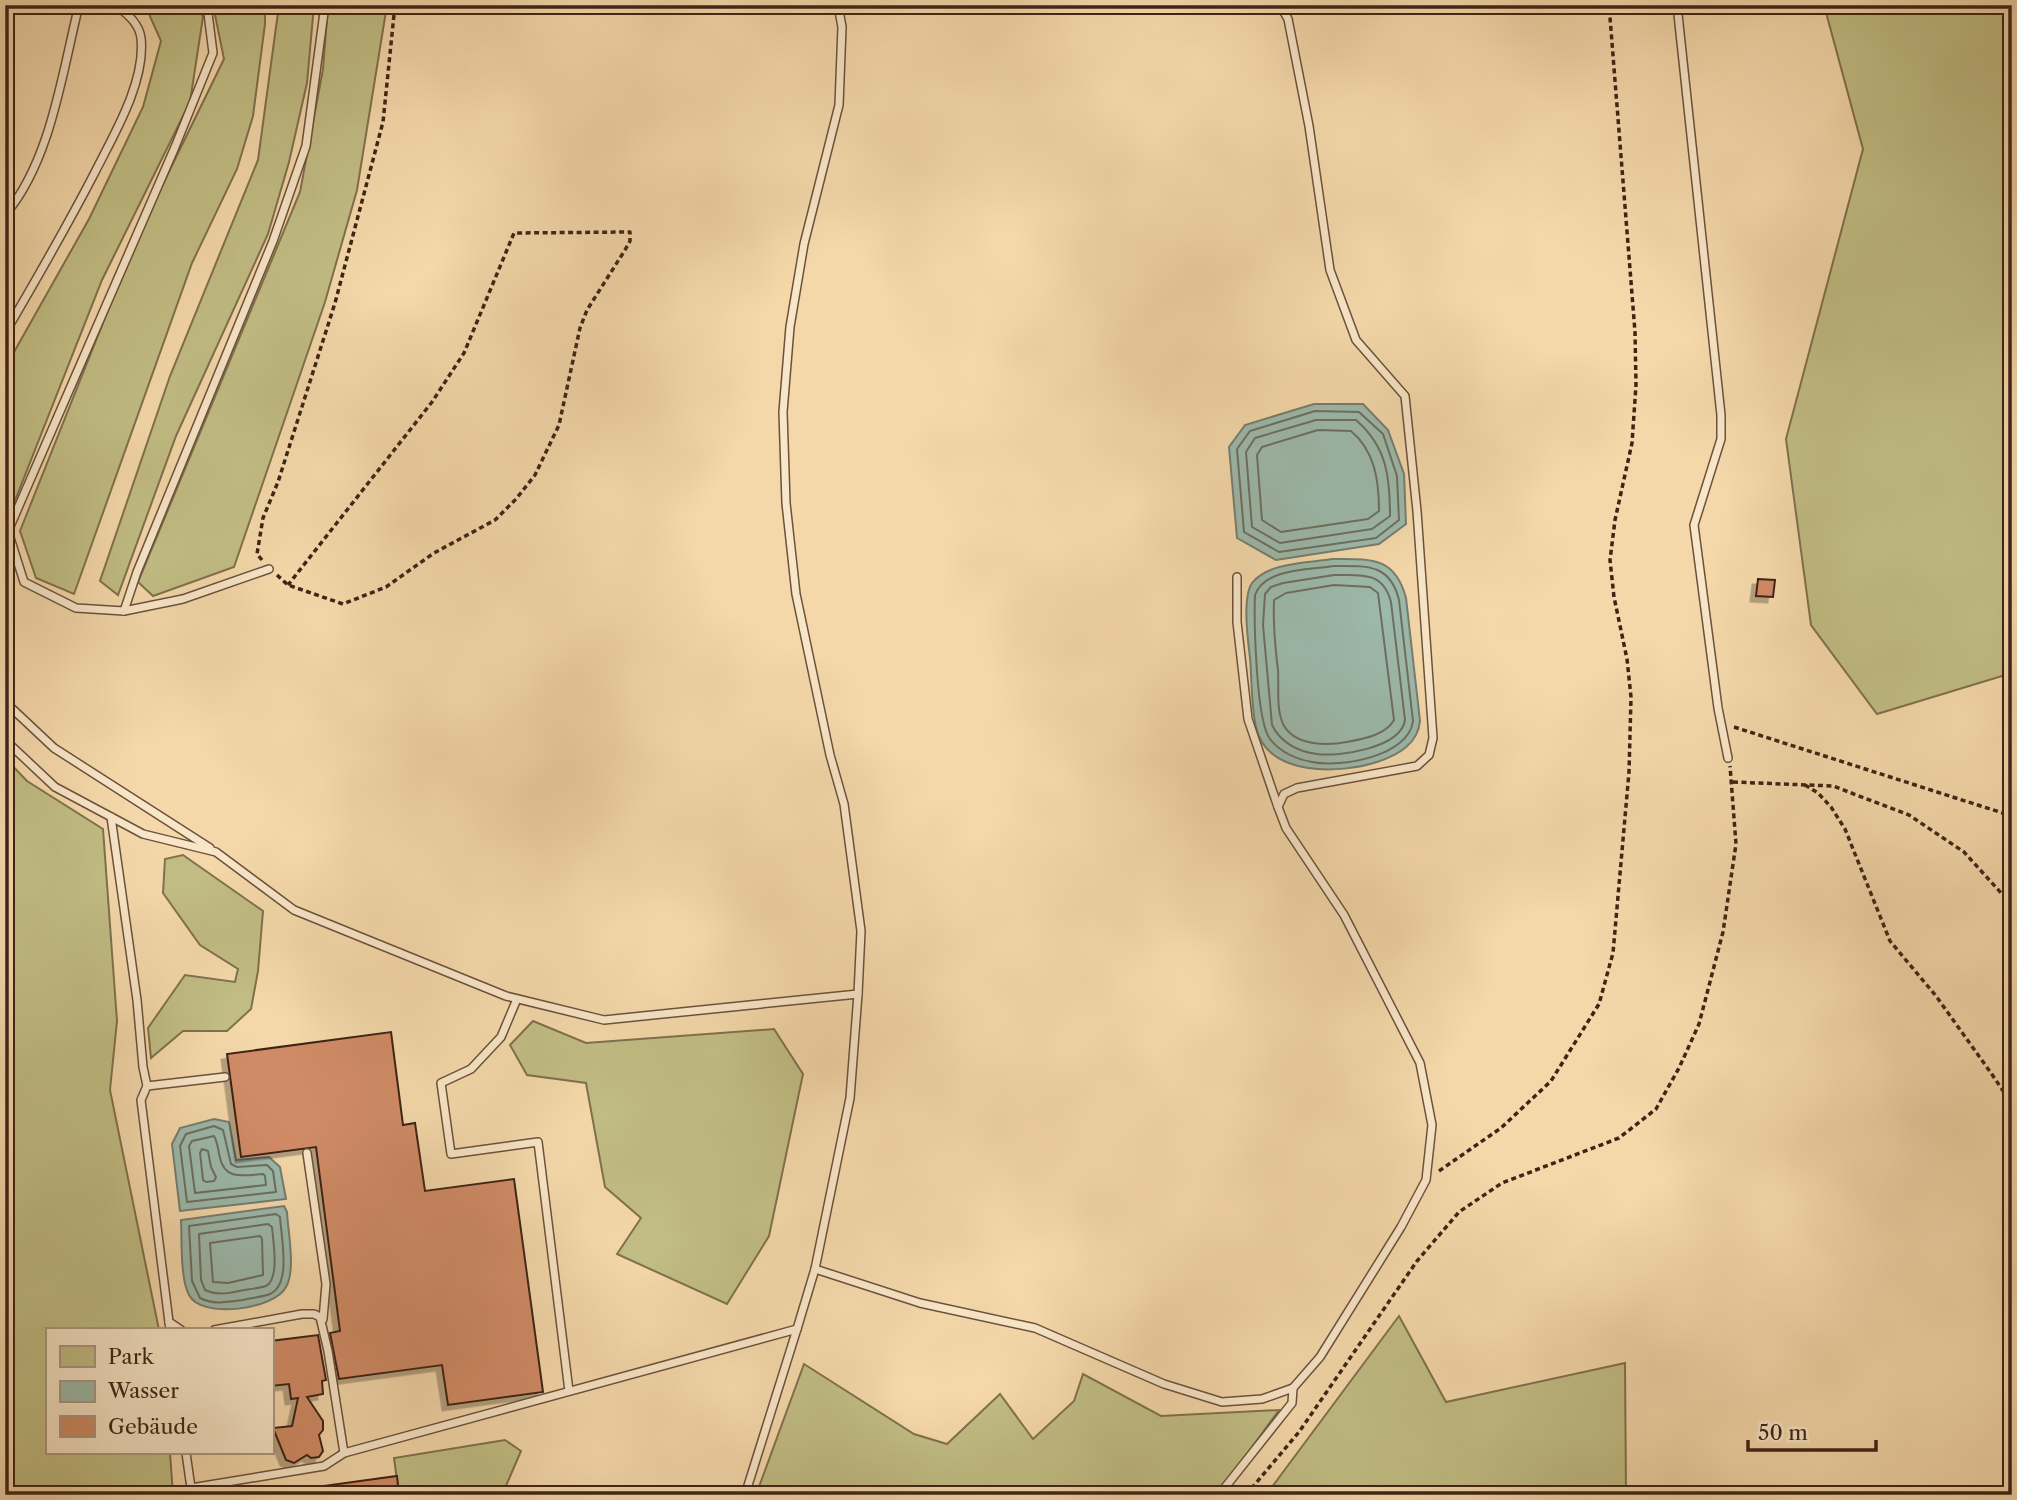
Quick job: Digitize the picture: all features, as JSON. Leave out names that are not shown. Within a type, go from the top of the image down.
[{"type":"lane","points":[[5,215],[17,201],[42,153],[79,5]]},
{"type":"lane","points":[[5,333],[58,243],[120,124],[140,68],[141,37],[132,17],[116,5]]},
{"type":"lane","points":[[8,532],[213,53],[207,5]]},
{"type":"lane","points":[[124,611],[137,572],[273,241],[306,146],[325,5]]},
{"type":"lane","points":[[746,1495],[815,1269],[850,1098],[858,994],[861,932],[844,804],[830,755],[796,594],[786,503],[783,412],[790,327],[804,244],[839,105],[842,27],[838,5]]},
{"type":"lane","points":[[1278,807],[1284,794],[1297,788],[1416,766],[1429,755],[1433,738],[1417,511],[1405,396],[1356,340],[1330,270],[1309,126],[1289,19],[1280,5]]},
{"type":"lane","points":[[1677,5],[1721,415],[1721,439],[1694,525],[1728,758]]},
{"type":"lane","points":[[5,522],[24,582],[76,608],[124,611],[183,599],[269,569]]},
{"type":"lane","points":[[815,1269],[920,1303],[1035,1328],[1164,1384],[1222,1402],[1262,1399],[1293,1388],[1320,1357],[1401,1227],[1426,1180],[1432,1125],[1420,1063],[1344,915],[1286,828],[1278,807],[1248,719],[1237,622],[1237,577]]},
{"type":"lane","points":[[5,702],[54,748],[216,852],[295,910],[517,999],[604,1020],[858,994]]},
{"type":"lane","points":[[5,740],[55,787],[143,834],[216,852]]},
{"type":"lane","points":[[111,817],[137,1000],[143,1067],[148,1086],[141,1100],[170,1326]]},
{"type":"lane","points":[[517,999],[501,1037],[471,1069],[442,1083],[446,1119],[451,1154],[538,1142],[569,1391]]},
{"type":"lane","points":[[148,1086],[225,1077]]},
{"type":"lane","points":[[307,1153],[326,1284],[323,1320],[344,1453]]},
{"type":"lane","points":[[225,1328],[302,1314],[314,1314],[323,1320]]},
{"type":"lane","points":[[187,1454],[191,1488],[324,1466],[344,1453],[797,1329]]},
{"type":"lane","points":[[1219,1495],[1292,1403],[1293,1388]]},
{"type":"path","points":[[288,585],[432,402],[464,353],[514,233],[630,232],[625,250],[587,310],[580,328],[559,425],[535,475],[495,520],[435,554],[386,587],[343,604],[288,585],[269,569],[257,554],[263,518],[278,482],[335,303],[383,122],[395,5]]},
{"type":"path","points":[[1426,1180],[1501,1128],[1551,1081],[1599,1004],[1613,953],[1629,772],[1631,697],[1627,659],[1614,597],[1611,560],[1615,520],[1632,443],[1636,386],[1635,332],[1609,5]]},
{"type":"path","points":[[1721,723],[2012,816]]},
{"type":"path","points":[[1247,1495],[1299,1432],[1418,1261],[1459,1212],[1502,1183],[1619,1138],[1656,1109],[1699,1024],[1723,932],[1737,844],[1733,782],[1728,758]]},
{"type":"path","points":[[1733,782],[1833,786],[1909,815],[1964,852],[2012,905]]},
{"type":"path","points":[[1805,785],[1832,807],[1845,829],[1891,942],[1936,996],[1991,1073],[2012,1108]]},
{"type":"green space","points":[[145,5],[198,5],[203,17],[190,102],[102,280],[14,503],[5,476],[5,368],[89,219],[143,107],[161,41]]},
{"type":"green space","points":[[213,5],[265,5],[253,116],[237,169],[192,263],[74,594],[36,578],[20,531],[138,235],[224,59]]},
{"type":"green space","points":[[279,5],[314,5],[307,83],[289,162],[268,234],[176,436],[118,595],[100,581],[170,376],[258,160]]},
{"type":"green space","points":[[328,5],[387,5],[357,190],[325,302],[234,567],[153,596],[138,582],[300,192],[323,69]]},
{"type":"green space","points":[[1824,5],[2012,5],[2012,673],[1877,714],[1811,625],[1786,439],[1863,149]]},
{"type":"green space","points":[[5,758],[27,781],[103,829],[117,1021],[110,1090],[159,1328],[46,1328],[46,1454],[170,1454],[173,1495],[5,1495]]},
{"type":"green space","points":[[183,855],[263,911],[258,971],[251,1009],[227,1031],[183,1031],[151,1058],[148,1028],[185,975],[235,982],[238,969],[200,945],[163,893],[165,859]]},
{"type":"green space","points":[[533,1021],[586,1043],[774,1029],[803,1074],[769,1236],[727,1304],[617,1254],[641,1218],[605,1187],[586,1083],[527,1075],[510,1045]]},
{"type":"green space","points":[[1399,1316],[1446,1402],[1625,1363],[1626,1495],[1266,1495]]},
{"type":"green space","points":[[804,1364],[914,1434],[947,1444],[1000,1394],[1033,1439],[1074,1401],[1083,1374],[1161,1416],[1279,1410],[1217,1495],[756,1495]]},
{"type":"green space","points":[[505,1440],[521,1451],[502,1495],[399,1495],[394,1458]]},
{"type":"water","points":[[1314,404],[1363,404],[1388,430],[1404,474],[1406,524],[1379,544],[1276,560],[1237,538],[1229,447],[1245,425]]},
{"type":"water","points":[[1332,559],[1358,559],[1379,563],[1388,567],[1401,584],[1406,598],[1420,721],[1411,742],[1392,756],[1344,769],[1307,768],[1274,755],[1263,743],[1256,727],[1247,630],[1247,599],[1252,583],[1268,571]]},
{"type":"water","points":[[214,1119],[229,1122],[236,1160],[269,1157],[280,1167],[286,1199],[180,1211],[172,1144],[180,1128]]},
{"type":"water","points":[[284,1206],[287,1212],[291,1271],[286,1287],[279,1295],[254,1306],[238,1309],[208,1307],[196,1303],[189,1295],[184,1279],[181,1220]]},
{"type":"building","points":[[1758,579],[1775,580],[1773,597],[1756,596]]},
{"type":"building","points":[[391,1032],[403,1125],[415,1123],[425,1191],[514,1179],[543,1392],[448,1405],[442,1365],[339,1379],[330,1333],[340,1331],[316,1147],[241,1157],[227,1054]]},
{"type":"building","points":[[318,1335],[326,1380],[322,1381],[323,1394],[307,1397],[323,1421],[323,1430],[319,1435],[323,1451],[319,1457],[311,1458],[307,1455],[294,1463],[286,1460],[273,1428],[292,1426],[298,1398],[291,1399],[289,1384],[273,1386],[273,1341]]},
{"type":"building","points":[[397,1476],[399,1495],[324,1495],[323,1486]]}]
